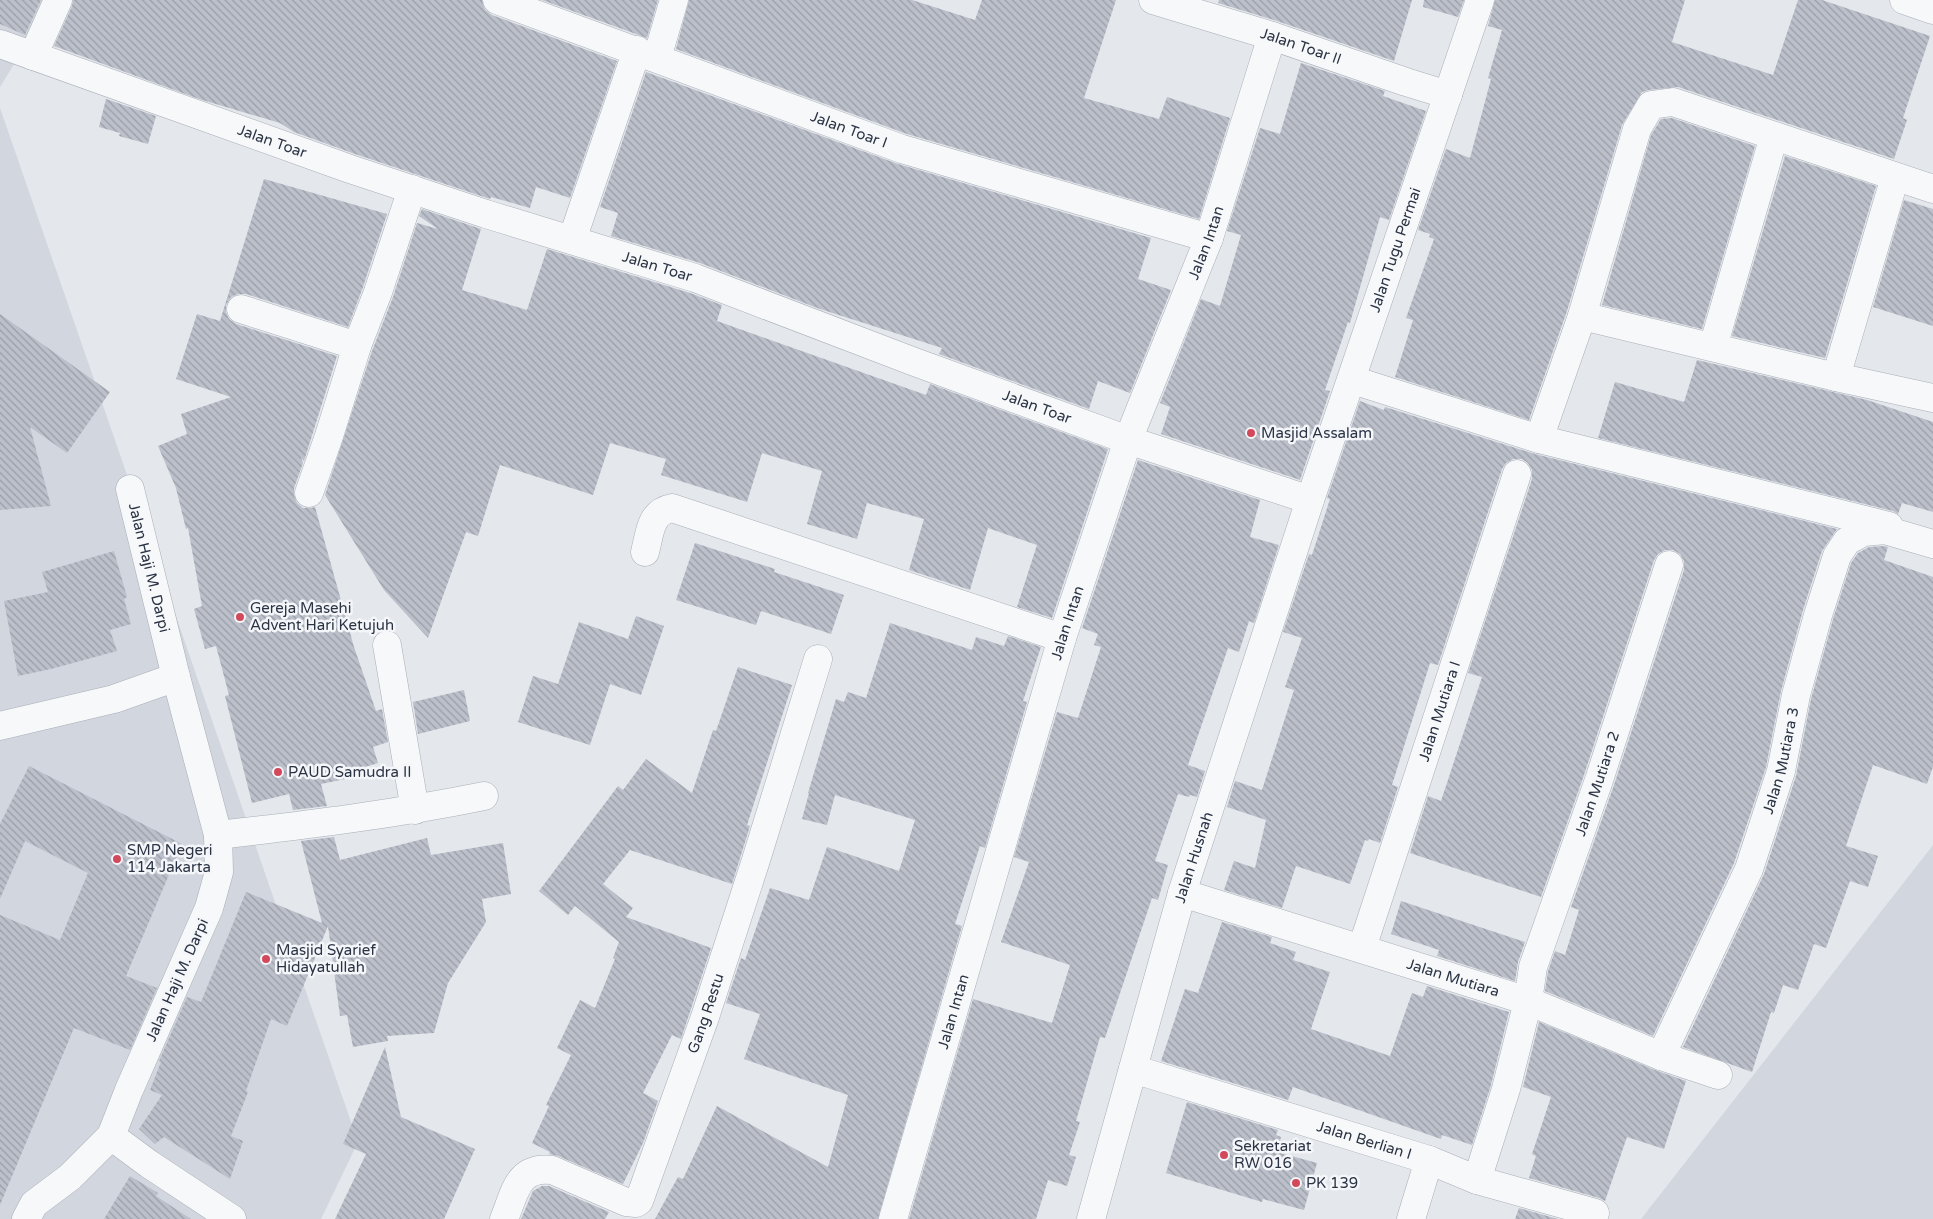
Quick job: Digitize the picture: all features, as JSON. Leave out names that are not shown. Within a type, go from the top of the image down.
[{"type":"street","points":[[32,56],[58,0]]},
{"type":"street","name":"Jalan Toar I","points":[[497,0],[902,149],[1209,238]]},
{"type":"street","points":[[572,240],[647,54],[674,0]]},
{"type":"street","name":"Jalan Toar II","points":[[1153,0],[1272,36],[1448,95]]},
{"type":"street","name":"Jalan Tugu Permai","points":[[1310,500],[1480,0]]},
{"type":"street","points":[[1904,0],[1933,10]]},
{"type":"street","name":"Jalan Intan","points":[[893,1219],[1062,638],[1128,440],[1209,238],[1272,36]]},
{"type":"street","name":"Jalan Toar","points":[[0,44],[148,98],[412,189],[695,278],[922,365],[1128,440],[1310,500]]},
{"type":"street","points":[[1539,439],[1582,316],[1638,129],[1651,105],[1672,102],[1933,189]]},
{"type":"street","points":[[1713,348],[1774,136]]},
{"type":"street","points":[[1836,377],[1895,176]]},
{"type":"street","points":[[309,493],[357,346],[378,292],[412,189]]},
{"type":"street","points":[[241,309],[357,346]]},
{"type":"street","points":[[1582,316],[1836,377],[1933,398]]},
{"type":"street","points":[[1362,383],[1539,439],[1933,536]]},
{"type":"street","name":"Jalan Mutiara I","points":[[1362,948],[1518,474]]},
{"type":"street","name":"Jalan Haji M. Darpi","points":[[111,1136],[129,1090],[209,908],[219,872],[218,835],[176,677],[130,488]]},
{"type":"street","name":"Jalan Husnah","points":[[1091,1219],[1182,893],[1310,500]]},
{"type":"street","points":[[645,552],[655,516],[664,510],[672,508],[1062,638]]},
{"type":"street","name":"Jalan Mutiara 3","points":[[1661,1056],[1749,869],[1781,771],[1796,695],[1818,615],[1838,556],[1847,541],[1864,532],[1885,530],[1933,544]]},
{"type":"street","name":"Jalan Mutiara 2","points":[[1477,1180],[1506,1089],[1528,1001],[1533,967],[1599,780],[1669,566]]},
{"type":"street","points":[[387,645],[416,810]]},
{"type":"street","name":"Gang Restu","points":[[645,1211],[639,1202],[708,1007],[818,659]]},
{"type":"street","points":[[0,726],[114,699],[176,677]]},
{"type":"street","points":[[218,835],[416,810],[484,796]]},
{"type":"street","name":"Jalan Mutiara","points":[[1182,893],[1528,1001],[1661,1056],[1718,1075]]},
{"type":"street","name":"Jalan Berlian I","points":[[1133,1069],[1429,1160],[1477,1180],[1595,1213]]},
{"type":"street","points":[[26,1219],[34,1204],[70,1177],[111,1136],[149,1164],[232,1219]]},
{"type":"street","points":[[1411,1219],[1429,1160]]},
{"type":"street","name":"Gang Restu","points":[[504,1219],[521,1178],[530,1171],[541,1169],[552,1170],[645,1211]]},
{"type":"shaded area","points":[[0,0],[53,0],[0,87]]},
{"type":"shaded area","points":[[0,108],[358,1142],[321,1219],[0,1219]]},
{"type":"shaded area","points":[[1933,845],[1933,1219],[1641,1219]]},
{"type":"building","points":[[0,0],[41,0],[25,35],[0,24]]},
{"type":"building","points":[[73,0],[482,0],[485,10],[492,15],[617,61],[570,198],[536,187],[530,208],[491,197],[490,199],[355,154],[294,132],[280,123],[199,99],[54,46]]},
{"type":"building","points":[[542,0],[658,0],[647,38]]},
{"type":"building","points":[[689,0],[912,0],[975,20],[982,0],[1116,0],[1084,98],[1159,119],[1167,97],[1230,118],[1199,219],[907,134],[676,49]]},
{"type":"building","points":[[1219,0],[1412,0],[1394,61],[1218,3]]},
{"type":"building","points":[[1424,0],[1464,0],[1458,17],[1423,7]]},
{"type":"building","points":[[1495,0],[1685,0],[1672,42],[1773,75],[1798,0],[1822,0],[1930,36],[1903,118],[1907,120],[1894,159],[1678,87],[1642,92],[1622,125],[1567,311],[1529,420],[1395,377],[1413,320],[1406,318],[1434,239],[1429,237],[1430,234],[1418,230],[1446,149],[1470,158],[1491,79],[1488,78],[1502,30],[1488,26]]},
{"type":"building","points":[[1301,63],[1385,91],[1383,96],[1426,111],[1389,220],[1380,217],[1350,323],[1348,322],[1325,390],[1330,391],[1300,480],[1161,434],[1170,407],[1160,403],[1201,299],[1220,306],[1241,235],[1227,231],[1260,128],[1280,134]]},
{"type":"building","points":[[646,72],[898,164],[1151,238],[1138,279],[1171,290],[1130,393],[1098,381],[1089,409],[939,354],[942,348],[820,309],[700,263],[611,236],[618,213],[600,207]]},
{"type":"building","points":[[106,99],[156,116],[148,144],[119,136],[120,133],[99,127]]},
{"type":"building","points":[[1672,118],[1755,146],[1702,329],[1602,305],[1651,135],[1661,119]]},
{"type":"building","points":[[1785,156],[1876,186],[1825,358],[1732,336]]},
{"type":"building","points":[[264,179],[387,214],[348,327],[246,294],[238,294],[231,297],[226,305],[229,319],[236,324],[337,356],[304,461],[301,457],[303,463],[294,488],[294,495],[297,503],[303,508],[315,507],[354,647],[376,711],[382,709],[388,742],[373,747],[378,763],[349,772],[350,778],[321,784],[327,806],[293,810],[289,794],[252,803],[225,696],[229,695],[216,646],[205,649],[194,609],[202,606],[188,528],[186,529],[176,488],[158,446],[187,434],[181,414],[231,397],[176,379],[197,314],[220,321]]},
{"type":"building","points":[[1904,200],[1933,209],[1933,326],[1873,307]]},
{"type":"building","points":[[422,209],[481,229],[462,290],[527,310],[547,249],[690,293],[722,305],[717,321],[926,395],[930,384],[1108,449],[1052,618],[1017,607],[1037,545],[988,528],[970,590],[909,570],[924,519],[867,503],[857,539],[807,524],[822,471],[762,453],[747,502],[661,475],[666,459],[610,443],[593,495],[500,465],[478,536],[466,532],[428,638],[384,590],[325,495],[372,351],[393,297],[417,223],[438,229],[419,216]]},
{"type":"building","points":[[0,314],[110,392],[67,453],[30,427],[51,506],[0,510]]},
{"type":"building","points":[[1697,360],[1867,400],[1933,422],[1933,512],[1902,503],[1898,514],[1893,511],[1598,438],[1615,382],[1684,402]]},
{"type":"building","points":[[1360,401],[1384,410],[1385,407],[1535,454],[1837,529],[1822,551],[1803,610],[1781,691],[1766,767],[1734,863],[1653,1036],[1545,991],[1548,971],[1555,951],[1565,955],[1579,910],[1571,907],[1614,785],[1684,570],[1684,561],[1680,554],[1673,550],[1665,550],[1658,554],[1654,560],[1584,775],[1541,897],[1410,853],[1428,796],[1441,801],[1482,677],[1468,673],[1532,479],[1532,470],[1528,463],[1522,459],[1513,459],[1506,463],[1502,469],[1438,665],[1430,663],[1392,785],[1398,787],[1380,843],[1369,839],[1368,841],[1365,840],[1350,884],[1296,866],[1282,908],[1224,890],[1234,861],[1255,868],[1266,820],[1227,807],[1235,781],[1262,790],[1294,690],[1285,687],[1302,638],[1283,632],[1309,554],[1312,555],[1330,499],[1327,498]]},
{"type":"building","points":[[1138,460],[1260,500],[1250,537],[1279,545],[1254,623],[1249,621],[1239,652],[1228,648],[1188,765],[1205,771],[1197,797],[1178,794],[1155,861],[1168,865],[1158,900],[1152,898],[1105,1038],[1100,1037],[1076,1121],[1080,1122],[1069,1155],[1076,1157],[1067,1186],[1048,1180],[1036,1219],[909,1219],[973,999],[1052,1023],[1070,965],[1001,942],[1029,862],[1014,857],[1057,712],[1078,718],[1101,647],[1094,645],[1098,634],[1082,628]]},
{"type":"building","points":[[695,543],[775,569],[774,572],[844,595],[831,634],[761,611],[756,625],[676,600]]},
{"type":"building","points":[[1869,547],[1888,547],[1884,560],[1933,577],[1933,767],[1927,784],[1873,765],[1846,846],[1878,856],[1868,887],[1850,881],[1826,948],[1814,944],[1798,990],[1783,985],[1774,1013],[1771,1012],[1752,1072],[1683,1047],[1764,874],[1796,776],[1811,699],[1851,563],[1858,553]]},
{"type":"building","points":[[114,551],[127,597],[124,599],[131,624],[110,630],[117,651],[18,676],[4,601],[48,592],[42,572]]},
{"type":"building","points":[[636,616],[664,626],[641,695],[610,684],[590,745],[518,722],[533,676],[558,684],[579,622],[628,639]]},
{"type":"building","points":[[890,623],[972,650],[976,637],[1004,646],[1008,636],[1041,647],[1023,701],[1027,702],[985,848],[980,846],[955,924],[962,926],[878,1219],[655,1219],[678,1177],[683,1179],[717,1106],[828,1167],[848,1095],[744,1059],[760,1014],[726,1003],[741,958],[745,960],[770,888],[809,900],[827,847],[899,871],[915,820],[835,795],[827,825],[802,819],[836,699],[844,702],[848,692],[866,698]]},
{"type":"building","points":[[738,667],[792,685],[747,825],[750,826],[732,884],[630,850],[603,884],[633,908],[626,917],[711,948],[681,1039],[672,1035],[643,1093],[658,1101],[643,1143],[623,1184],[558,1156],[549,1154],[550,1152],[532,1143],[549,1106],[546,1105],[571,1055],[557,1048],[580,1000],[595,1008],[615,959],[613,958],[619,942],[575,906],[568,915],[539,891],[618,786],[623,790],[646,759],[692,793],[713,730],[716,731]]},
{"type":"building","points":[[464,690],[470,721],[418,734],[413,702]]},
{"type":"building","points":[[29,766],[182,844],[126,976],[157,988],[130,1050],[74,1028],[0,1205],[0,915],[60,940],[88,873],[25,841],[0,899],[0,824]]},
{"type":"building","points":[[334,837],[340,860],[427,838],[431,855],[503,843],[511,894],[482,899],[486,922],[448,983],[434,1033],[387,1036],[388,1041],[353,1047],[347,1015],[340,1016],[328,926],[287,1026],[271,1019],[246,1091],[248,1092],[231,1136],[243,1141],[230,1179],[164,1137],[155,1144],[139,1129],[162,1095],[150,1090],[161,1062],[159,1061],[187,997],[201,1002],[246,892],[322,923],[301,841]]},
{"type":"building","points":[[1401,901],[1525,942],[1518,962],[1515,981],[1437,956],[1439,950],[1391,934]]},
{"type":"building","points":[[1222,922],[1272,937],[1270,943],[1296,952],[1293,960],[1330,972],[1311,1029],[1390,1056],[1412,993],[1423,997],[1427,986],[1509,1012],[1491,1085],[1472,1145],[1442,1135],[1441,1139],[1293,1087],[1288,1100],[1161,1061],[1185,989],[1198,993]]},
{"type":"building","points":[[1539,1022],[1686,1081],[1664,1149],[1627,1137],[1605,1201],[1529,1178],[1536,1156],[1532,1154],[1551,1097],[1523,1087]]},
{"type":"building","points":[[385,1047],[401,1117],[475,1149],[444,1219],[335,1219],[366,1154],[343,1144]]},
{"type":"building","name":"Sekretariat RW 016","points":[[1187,1102],[1278,1130],[1276,1135],[1281,1137],[1277,1152],[1317,1163],[1304,1210],[1263,1199],[1262,1202],[1166,1173]]},
{"type":"building","points":[[130,1176],[158,1193],[156,1196],[191,1219],[104,1219]]},
{"type":"building","points":[[542,1186],[549,1186],[609,1212],[605,1219],[521,1219],[533,1191]]},
{"type":"building","points":[[1519,1208],[1558,1219],[1515,1219]]},
{"type":"place","name":"Masjid Assalam","points":[[1251,433]]},
{"type":"place","name":"Gereja Masehi Advent Hari Ketujuh","points":[[240,617]]},
{"type":"place","name":"PAUD Samudra II","points":[[278,772]]},
{"type":"place","name":"SMP Negeri 114 Jakarta","points":[[117,859]]},
{"type":"place","name":"Masjid Syarief Hidayatullah","points":[[266,959]]},
{"type":"place","name":"Sekretariat RW 016","points":[[1224,1155]]},
{"type":"place","name":"PK 139","points":[[1296,1183]]}]
